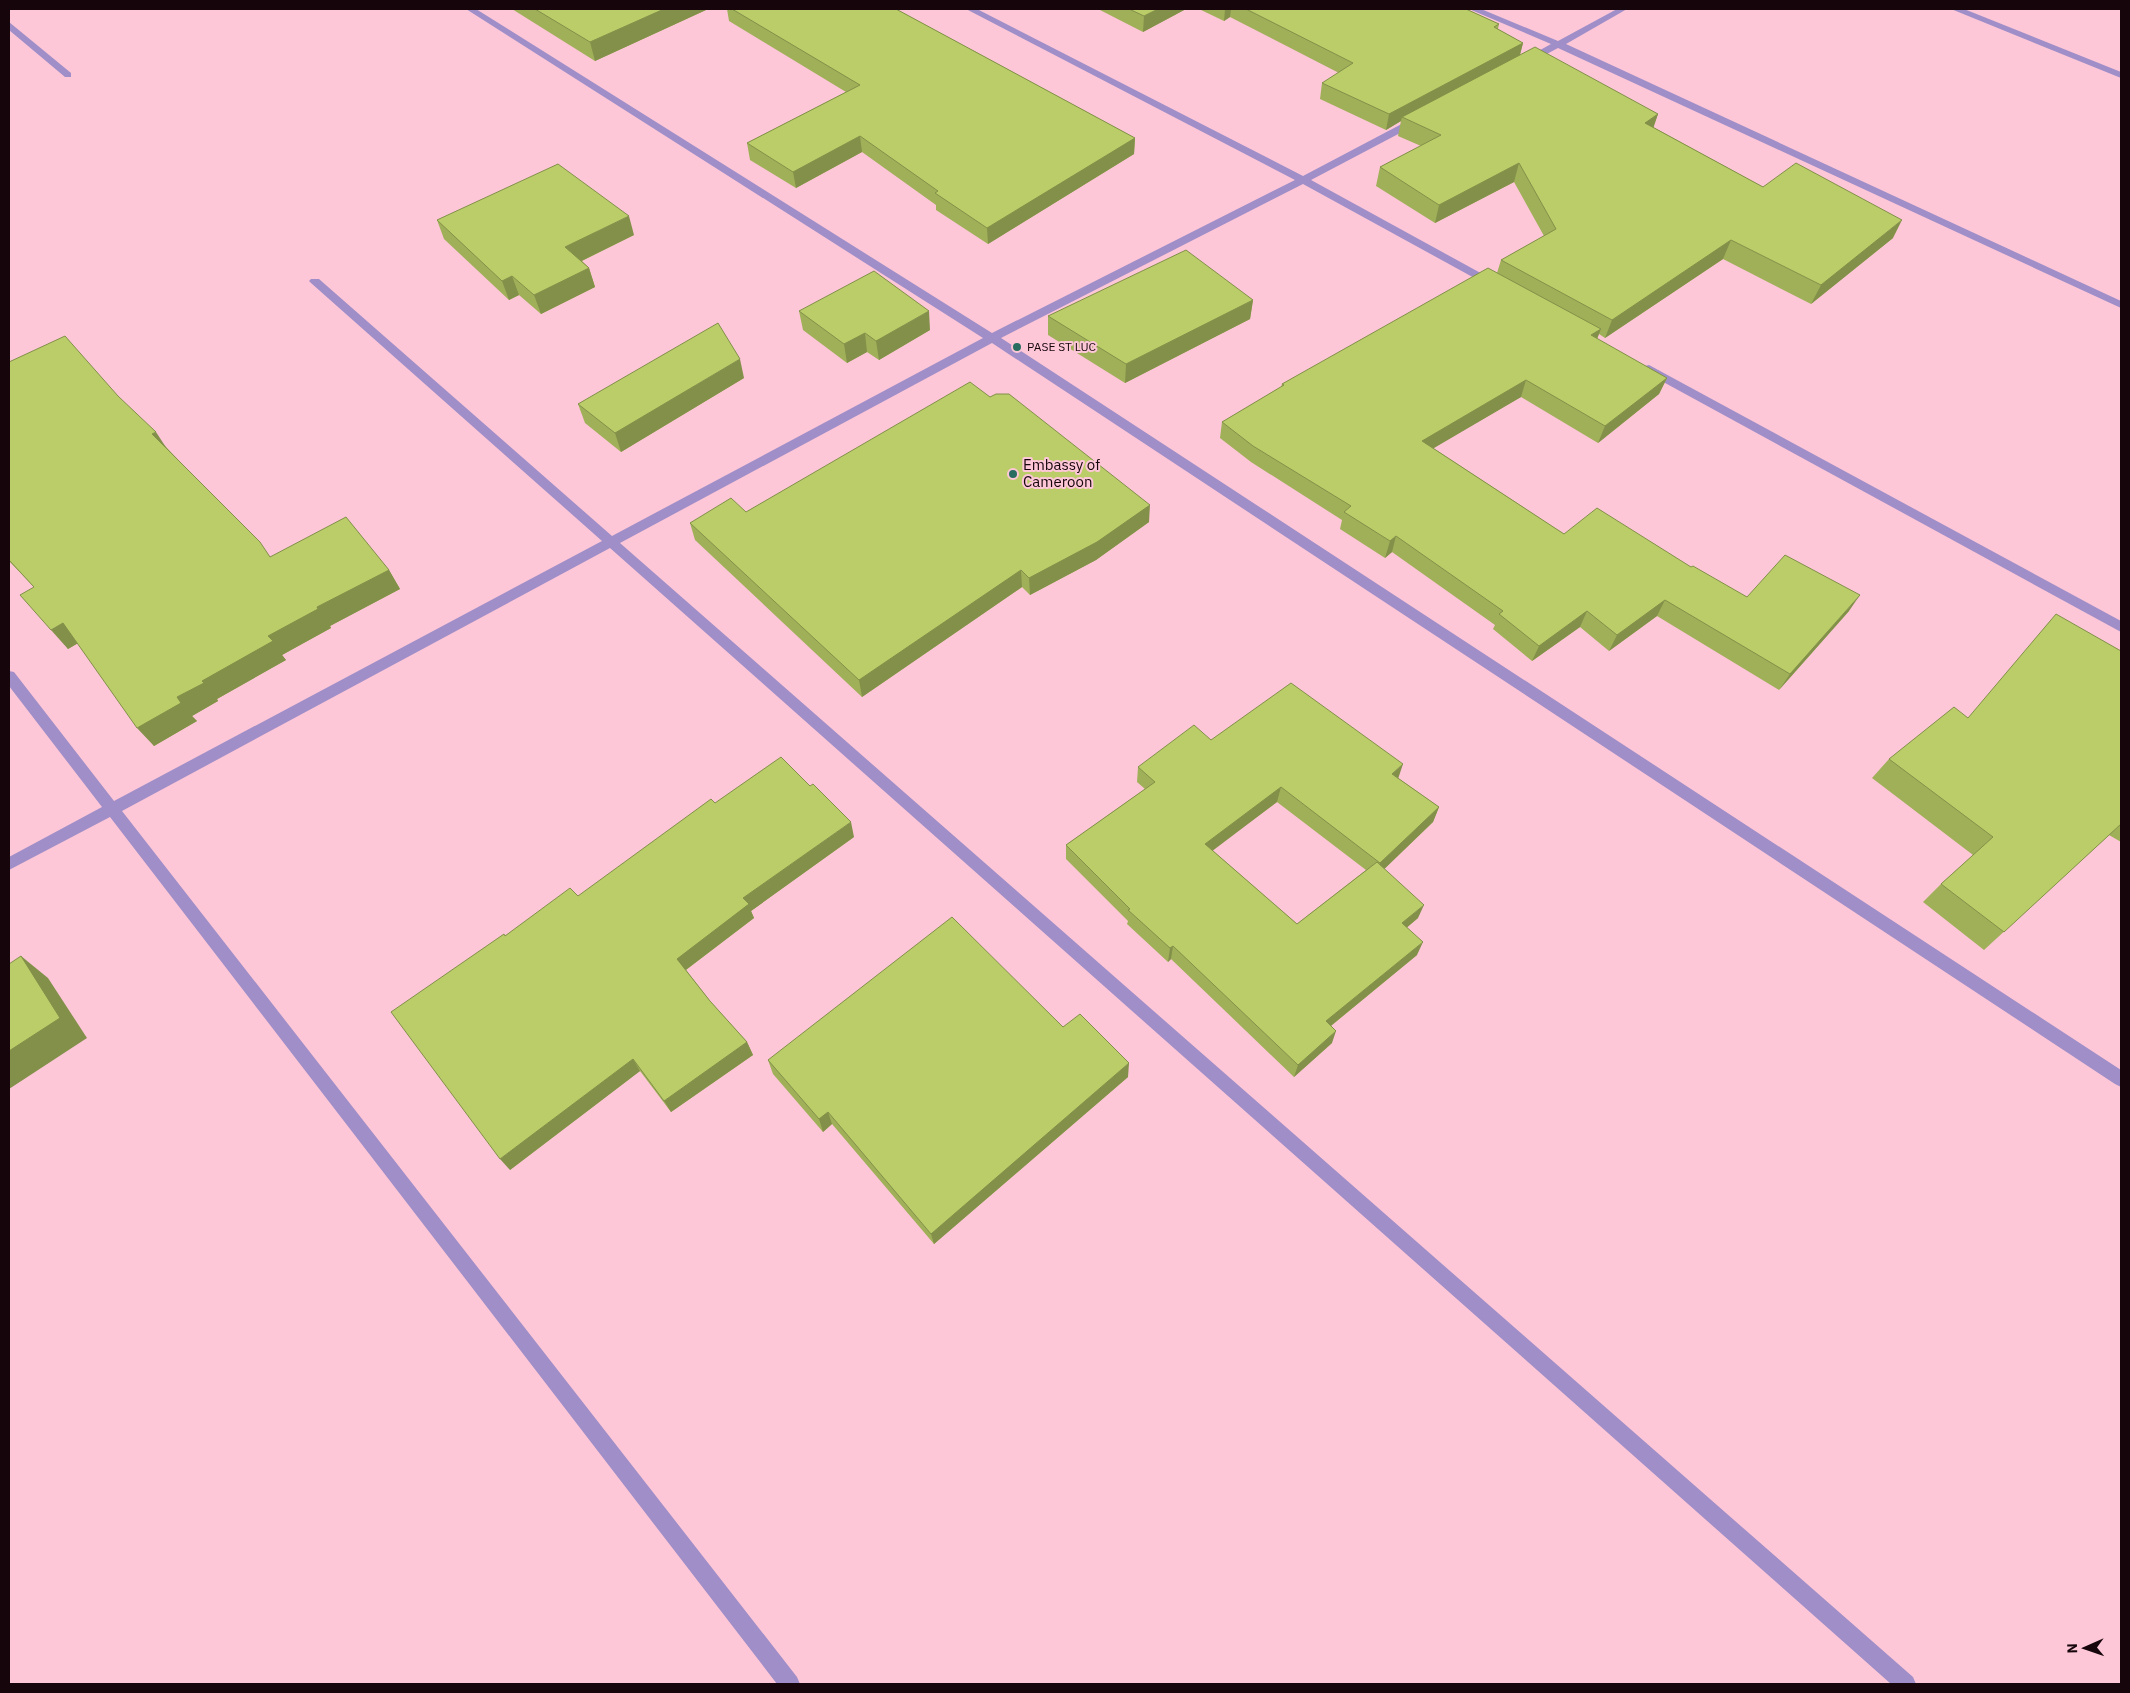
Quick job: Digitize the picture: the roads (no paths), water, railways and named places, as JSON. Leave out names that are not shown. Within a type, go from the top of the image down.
[{"type":"street","points":[[470,9],[992,338],[2121,1079]]},
{"type":"street","points":[[970,9],[1303,180],[1503,290]]},
{"type":"street","points":[[1474,9],[1558,44],[2121,305]]},
{"type":"street","points":[[1514,68],[1623,9]]},
{"type":"street","points":[[1956,9],[2121,75]]},
{"type":"street","points":[[9,25],[68,75]]},
{"type":"street","points":[[9,864],[992,338],[1303,180],[1426,115]]},
{"type":"street","points":[[315,281],[1906,1684]]},
{"type":"street","points":[[1642,366],[2121,627]]},
{"type":"street","points":[[9,676],[790,1684]]},
{"type":"place","name":"PASE ST LUC","points":[[1017,347]]},
{"type":"place","name":"Embassy of Cameroon","points":[[1013,474]]}]
